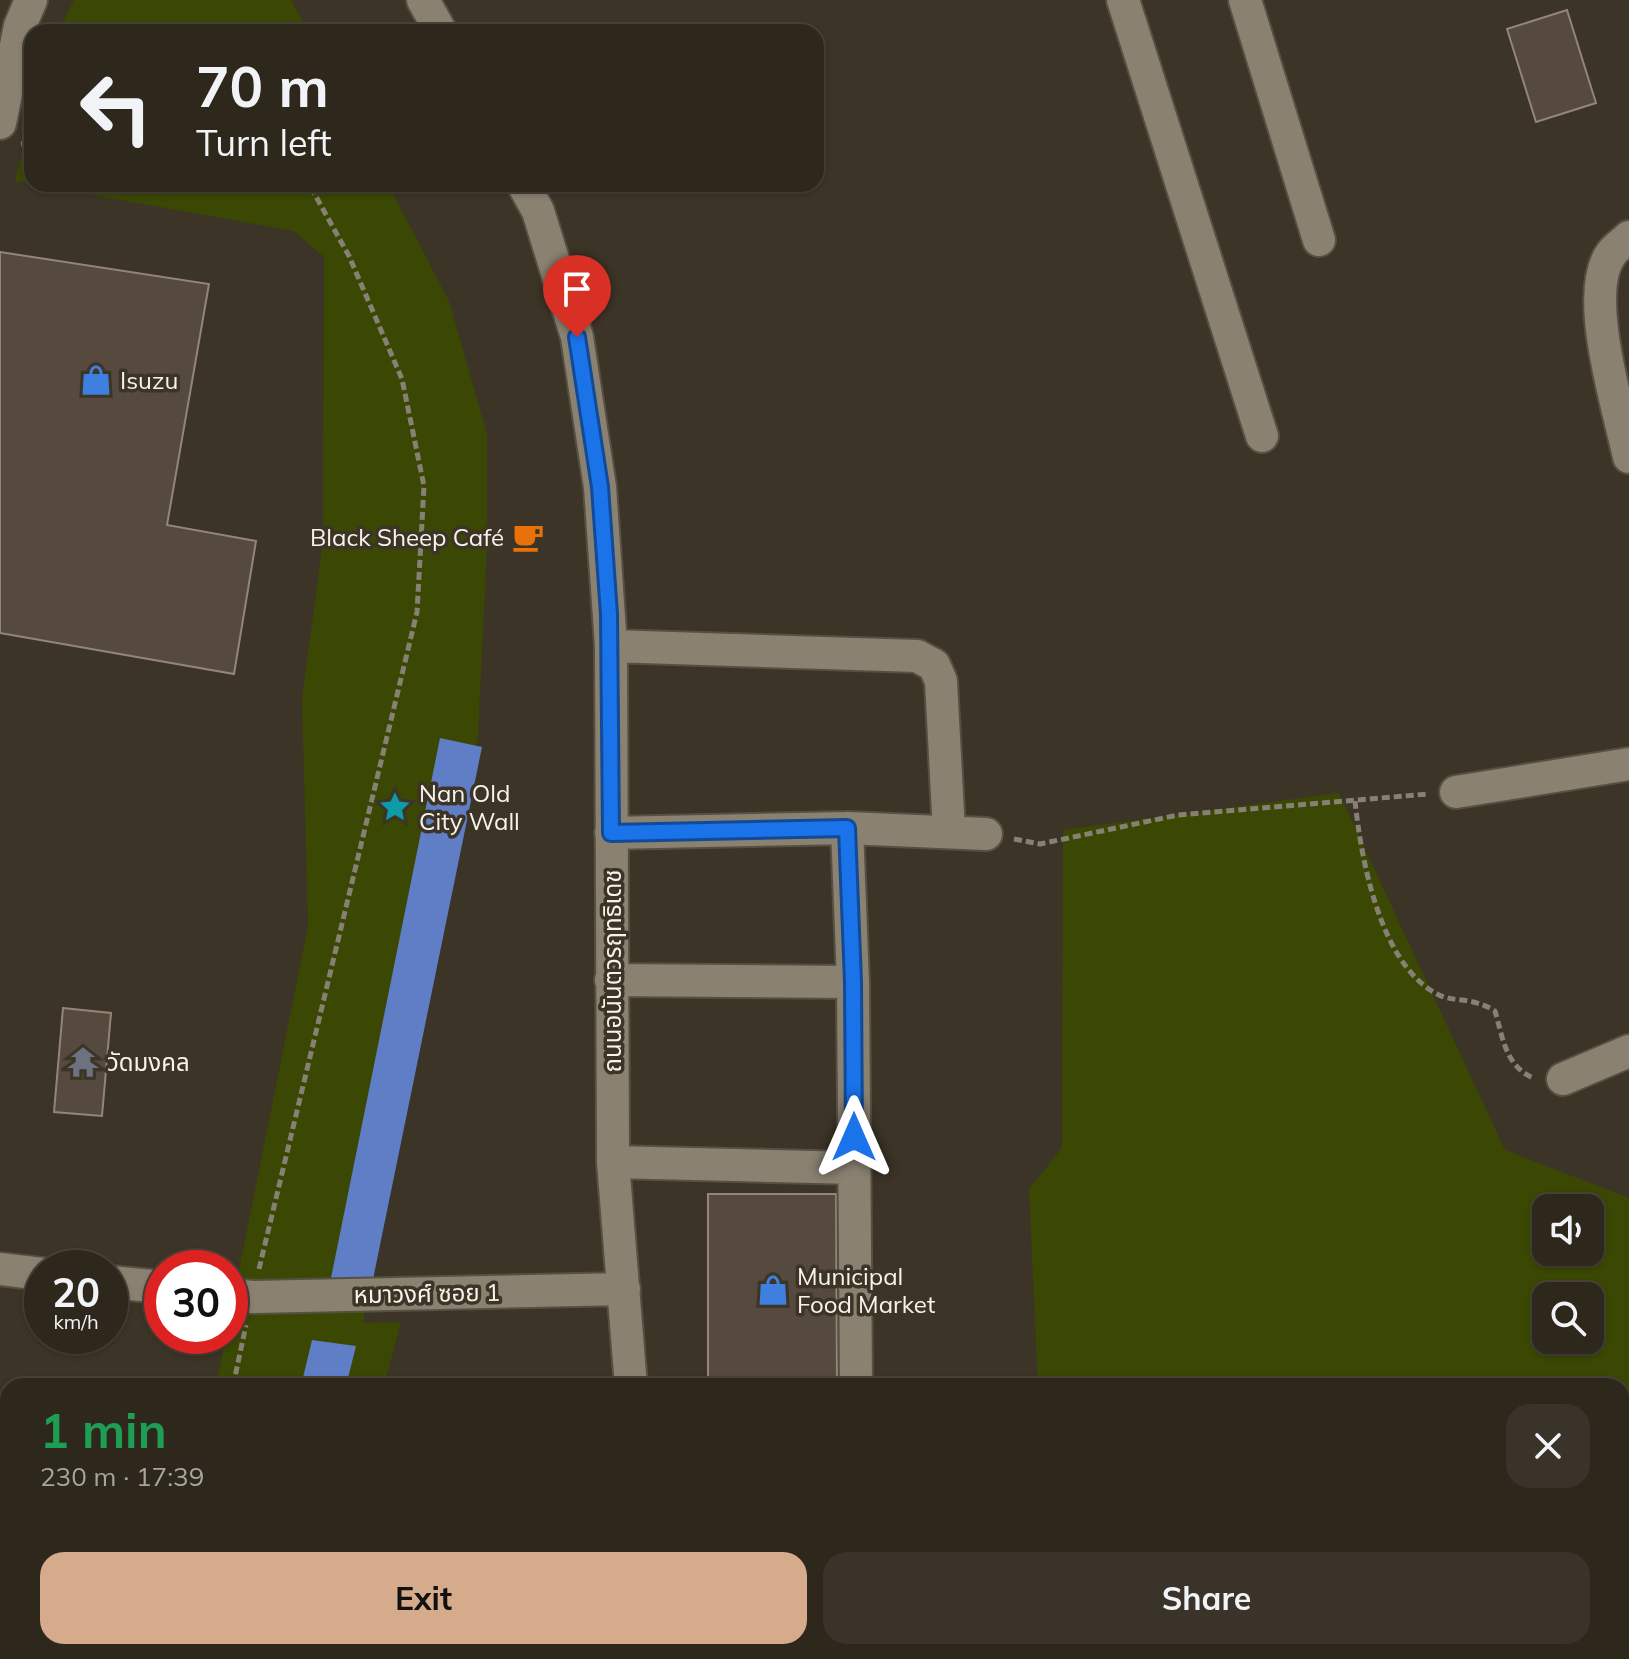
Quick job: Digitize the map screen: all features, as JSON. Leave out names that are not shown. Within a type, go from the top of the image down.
[{"type":"street","points":[[423,0],[436,24]]},
{"type":"street","points":[[1123,0],[1262,436]]},
{"type":"street","points":[[1245,0],[1319,240]]},
{"type":"street","points":[[0,123],[17,24]]},
{"type":"street","name":"ถนนอนันตวรฤทธิเดช","points":[[527,192],[538,211],[577,337],[600,487],[611,646],[613,1162],[630,1378]]},
{"type":"street","points":[[1629,237],[1610,255],[1600,282],[1598,309],[1629,457]]},
{"type":"street","points":[[611,646],[917,656],[934,665],[941,681],[949,832]]},
{"type":"street","points":[[1456,792],[1629,764]]},
{"type":"street","points":[[847,828],[853,982],[856,1378]]},
{"type":"street","points":[[611,833],[847,828],[986,834]]},
{"type":"street","points":[[611,980],[853,982]]},
{"type":"street","points":[[1563,1079],[1629,1051]]},
{"type":"street","points":[[613,1162],[854,1168]]},
{"type":"street","points":[[0,1269],[24,1272]]},
{"type":"street","name":"หมาวงศ์ ซอย 1","points":[[248,1296],[624,1289]]},
{"type":"path","points":[[248,1269],[417,612],[424,486],[402,379],[349,256],[313,192]]},
{"type":"path","points":[[986,834],[1040,844],[1178,815],[1456,792]]},
{"type":"path","points":[[1355,801],[1374,901],[1397,953],[1410,971],[1438,995],[1479,1001],[1495,1011],[1510,1060],[1521,1072],[1541,1081],[1563,1079]]},
{"type":"path","points":[[234,1378],[236,1354]]},
{"type":"green space","points":[[74,0],[291,0],[304,24],[62,24]]},
{"type":"green space","points":[[24,146],[24,183],[15,181]]},
{"type":"green space","points":[[76,192],[392,192],[449,301],[487,434],[487,545],[478,737],[363,1323],[401,1322],[386,1378],[218,1378],[222,1354],[248,1354],[248,1250],[243,1250],[308,926],[302,699],[323,541],[324,257],[294,231]]},
{"type":"green space","points":[[1339,793],[1505,1150],[1629,1198],[1629,1378],[1038,1378],[1029,1189],[1062,1148],[1063,830]]},
{"type":"water","points":[[440,738],[482,747],[370,1294],[329,1288]]},
{"type":"water","points":[[312,1340],[356,1346],[348,1378],[303,1378]]},
{"type":"building","points":[[1567,10],[1596,103],[1536,122],[1507,29]]},
{"type":"building","points":[[0,252],[209,284],[167,525],[256,541],[234,674],[0,633]]},
{"type":"building","name":"วัดมงคล","points":[[63,1008],[111,1013],[102,1116],[54,1112]]},
{"type":"building","name":"Municipal Food Market","points":[[708,1194],[836,1194],[837,1378],[708,1378]]},
{"type":"place","name":"Isuzu","points":[[96,380]]},
{"type":"place","name":"Black Sheep Café","points":[[528,537]]},
{"type":"place","name":"Nan Old City Wall","points":[[395,807]]},
{"type":"place","name":"วัดมงคล","points":[[83,1062]]},
{"type":"place","name":"Municipal Food Market","points":[[773,1290]]},
{"type":"route","points":[[577,337],[600,487],[609,614],[611,833],[847,828],[853,982],[854,1137]]}]
